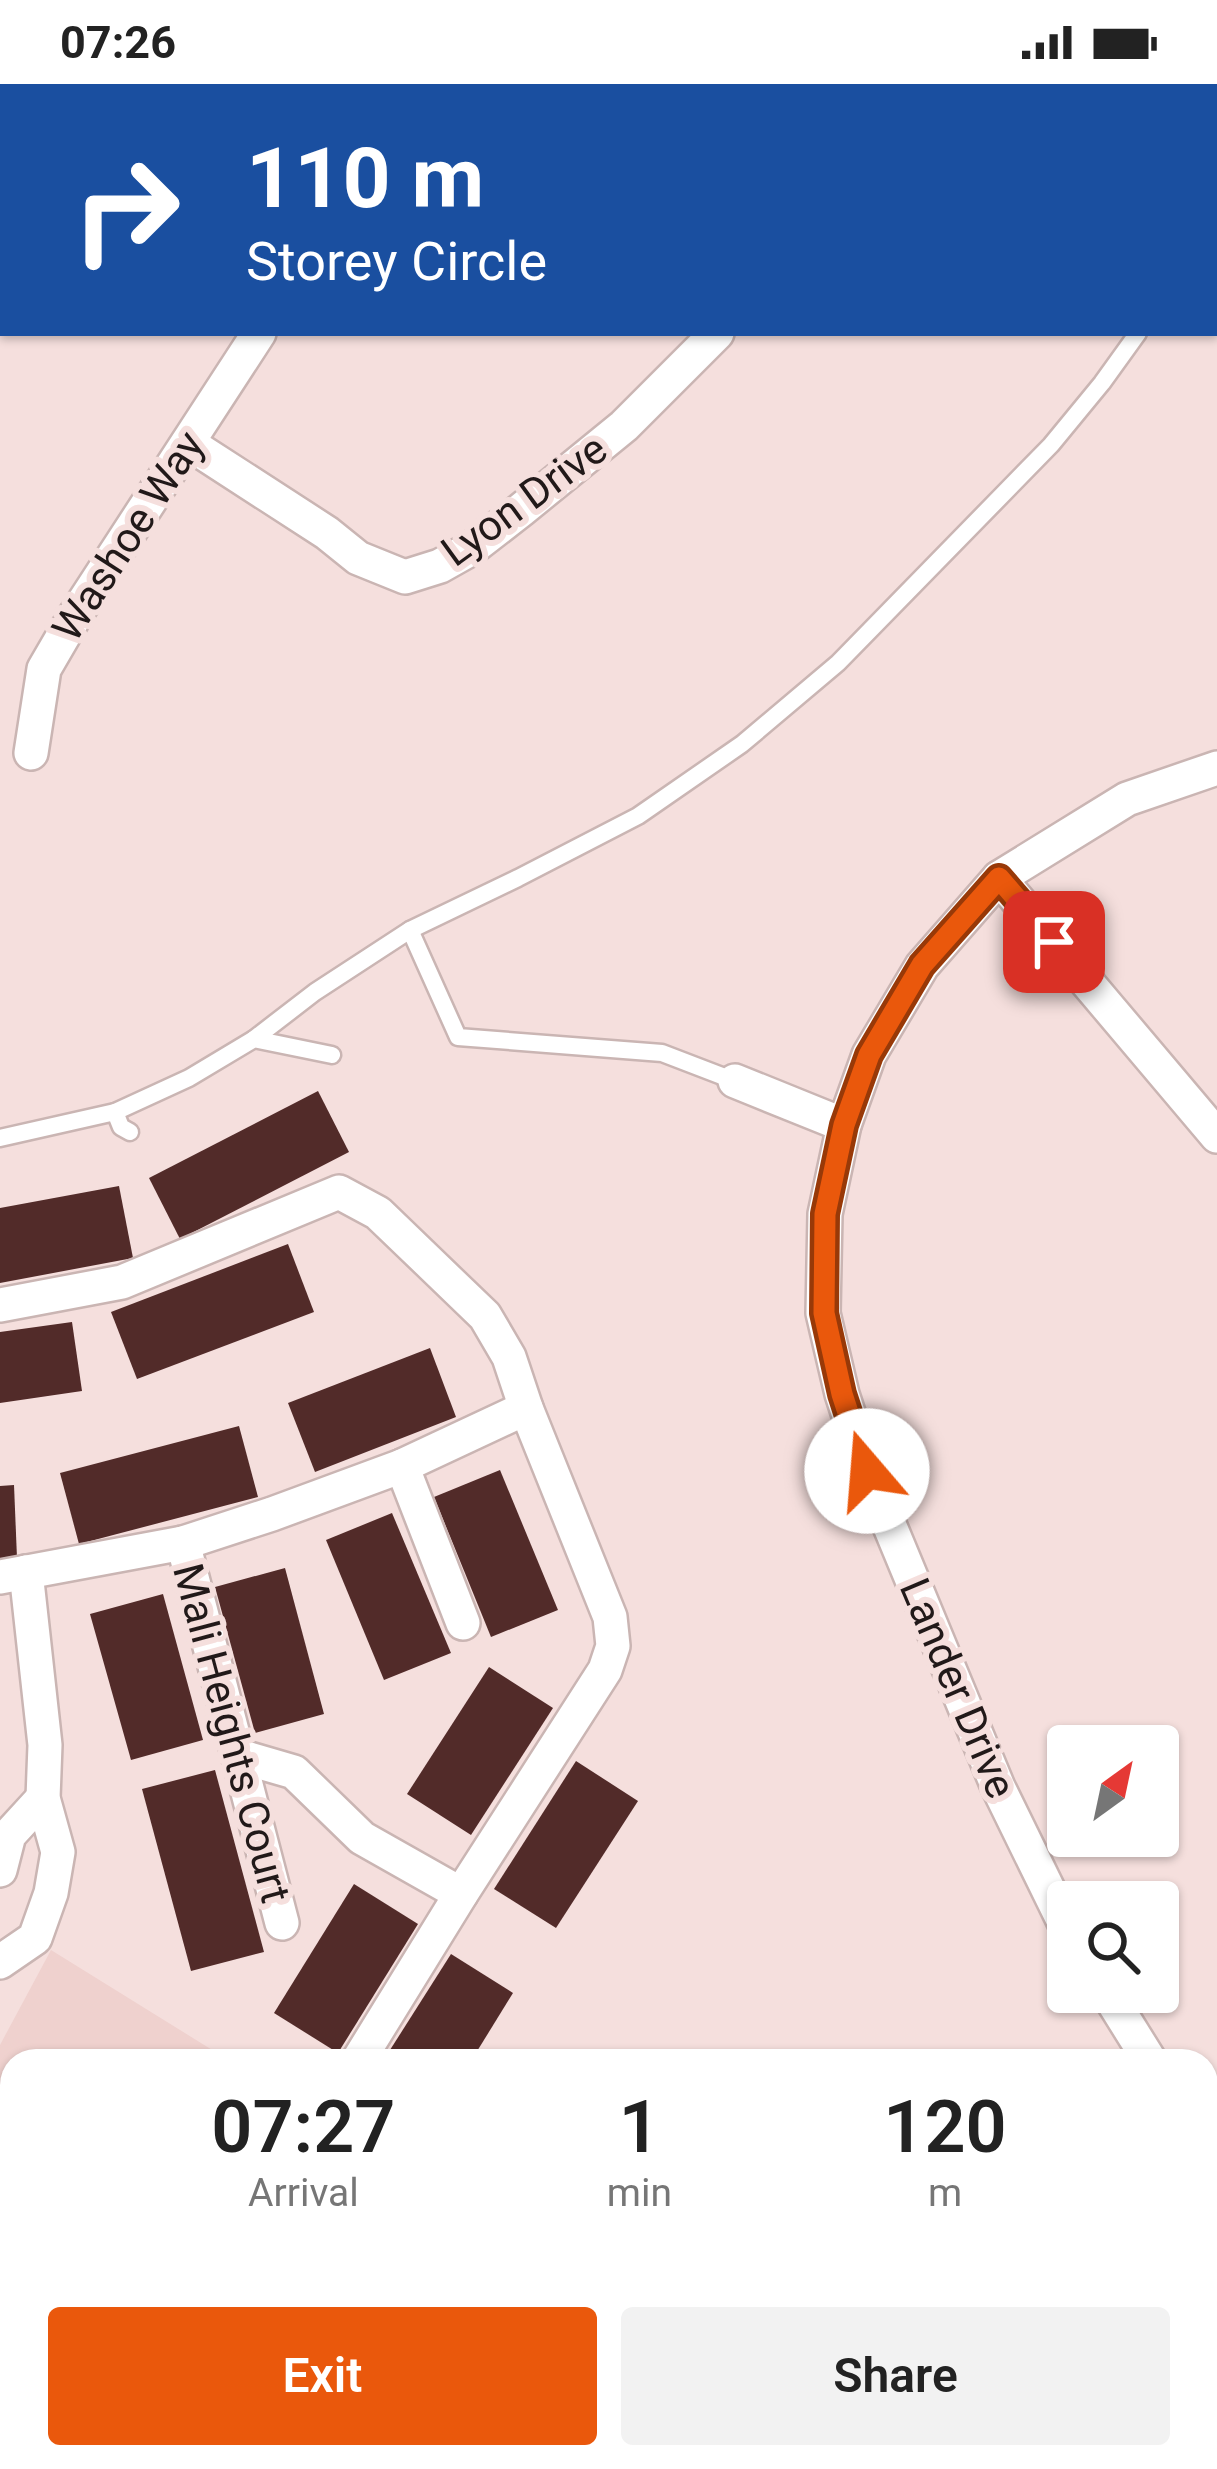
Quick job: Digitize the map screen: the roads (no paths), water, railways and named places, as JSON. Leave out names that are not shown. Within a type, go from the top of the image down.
[{"type":"street","name":"Washoe Way","points":[[31,753],[44,669],[257,336]]},
{"type":"street","name":"Lyon Drive","points":[[188,442],[358,558],[405,577],[440,566],[472,548],[624,426],[714,336]]},
{"type":"street","name":"Lander Drive","points":[[1047,1887],[998,1787],[867,1471],[842,1394],[824,1313],[825,1214],[844,1125],[869,1055],[922,965],[999,878],[1126,799],[1217,768]]},
{"type":"street","points":[[999,878],[1217,1136]]},
{"type":"street","points":[[735,1081],[844,1125]]},
{"type":"street","points":[[0,1305],[122,1282],[339,1192],[378,1213],[484,1316],[509,1357],[610,1617],[613,1646],[604,1670],[365,2049]]},
{"type":"street","points":[[0,1962],[34,1938],[51,1893],[58,1852],[43,1798],[44,1744],[13,1575],[183,1543],[402,1466],[526,1408]]},
{"type":"street","points":[[402,1466],[463,1623]]},
{"type":"street","name":"Mali Heights Court","points":[[183,1543],[282,1923]]},
{"type":"street","points":[[239,1756],[294,1772],[362,1838],[460,1894]]},
{"type":"street","points":[[0,1870],[9,1834],[43,1798]]},
{"type":"street","points":[[1120,2013],[1143,2049]]},
{"type":"lane","points":[[0,1138],[115,1112],[189,1078],[254,1039],[410,930],[638,816],[742,744],[838,663],[1051,445],[1136,336]]},
{"type":"lane","points":[[410,930],[458,1037],[662,1053],[735,1081]]},
{"type":"lane","points":[[254,1039],[332,1055]]},
{"type":"lane","points":[[115,1112],[121,1127],[130,1132]]}]
